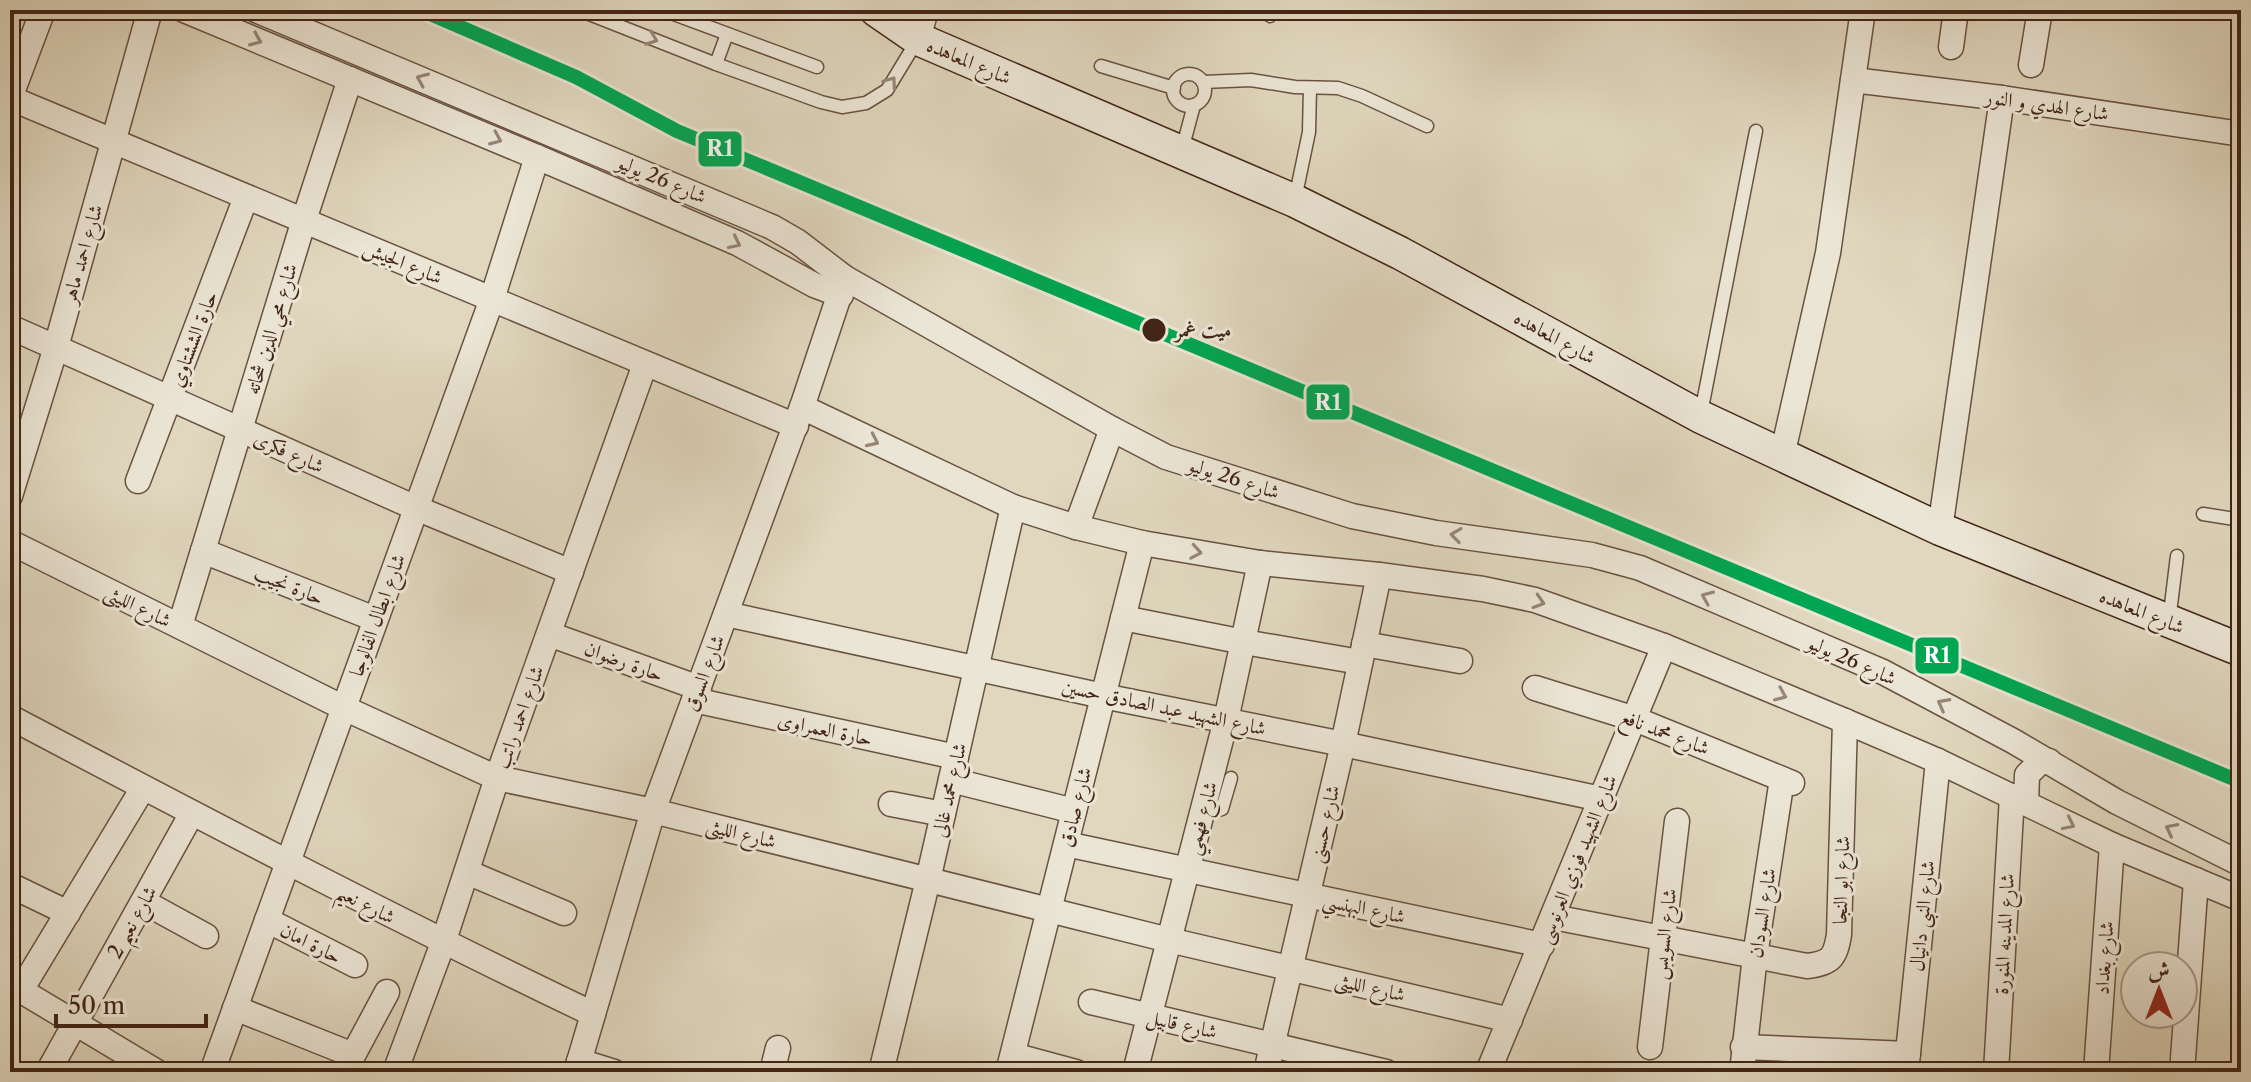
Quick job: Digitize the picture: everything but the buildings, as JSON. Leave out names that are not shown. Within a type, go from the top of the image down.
[{"type":"main road","name":"شارع المعاهده","points":[[876,10],[922,24],[1182,154],[1295,201],[1400,253],[1701,417],[1782,456],[1940,529],[2241,650]]},
{"type":"street","points":[[10,98],[43,10]]},
{"type":"street","name":"شارع احمد ماهر","points":[[10,496],[56,347],[150,10]]},
{"type":"street","name":"شارع 26 يوليو","points":[[184,10],[737,243],[814,285],[843,286]]},
{"type":"street","name":"شارع 26 يوليو","points":[[256,10],[745,214],[798,242],[843,286],[1166,457],[1352,516],[1436,533],[1592,555],[1640,568],[1883,672],[2049,761],[2117,802],[2241,864]]},
{"type":"street","points":[[1782,456],[1828,253],[1863,10]]},
{"type":"street","points":[[1951,47],[1956,10]]},
{"type":"street","points":[[2031,65],[2040,10]]},
{"type":"street","name":"شارع محي الدين شحاته","points":[[180,626],[350,79]]},
{"type":"street","name":"شارع الهدي و النور","points":[[1853,80],[2002,98],[2241,134]]},
{"type":"street","name":"شارع الجيش","points":[[10,98],[645,364],[799,417]]},
{"type":"street","points":[[1940,529],[2002,98]]},
{"type":"street","name":"شارع ابطال الفالوجا","points":[[212,1072],[492,299],[537,157]]},
{"type":"street","name":"حارة الششتاوي","points":[[138,481],[246,197]]},
{"type":"street","name":"شارع السوق","points":[[577,1066],[653,811],[799,417],[843,286]]},
{"type":"street","name":"شارع فكرى","points":[[10,327],[416,508],[571,572]]},
{"type":"street","name":"شارع احمد راتب","points":[[395,1072],[645,364]]},
{"type":"street","points":[[799,417],[1013,507],[1076,527],[1142,543],[1260,563],[1379,575],[1483,589],[1535,600],[1664,646],[1845,721],[1938,761],[2112,845],[2241,899]]},
{"type":"street","points":[[1076,527],[1112,429]]},
{"type":"street","name":"شارع محمد غالى","points":[[881,1072],[1013,507]]},
{"type":"street","name":"شارع الليثى","points":[[10,542],[344,708],[497,778],[653,811],[1169,940],[1510,1020]]},
{"type":"street","name":"شارع صادق","points":[[1010,1063],[1142,543]]},
{"type":"street","name":"حارة نجيب","points":[[203,551],[375,619]]},
{"type":"street","name":"شارع فهمي","points":[[1135,1072],[1226,720],[1260,563]]},
{"type":"street","name":"شارع حسنى","points":[[1266,1072],[1379,575]]},
{"type":"street","name":"شارع الشهيد عبد الصادق حسين","points":[[726,614],[1601,799]]},
{"type":"street","points":[[1123,618],[1244,642],[1460,661]]},
{"type":"street","name":"حارة رضوان","points":[[549,634],[696,694]]},
{"type":"street","name":"شارع الشهيد فوزي العرنوسى","points":[[1488,1072],[1664,646]]},
{"type":"street","name":"شارع محمد نافع","points":[[1535,688],[1635,719],[1787,781]]},
{"type":"street","name":"حارة العمراوى","points":[[696,694],[954,769],[1074,811]]},
{"type":"street","name":"شارع نعيم","points":[[10,717],[287,864],[593,1014]]},
{"type":"street","name":"شارع ابو النجا","points":[[1755,956],[1807,966],[1822,965],[1836,952],[1845,721]]},
{"type":"street","name":"شارع النبى دانيال","points":[[1907,1063],[1938,761]]},
{"type":"street","name":"شارع المدينه المنورة","points":[[1996,1072],[2019,800],[2027,775],[2039,763],[2049,761]]},
{"type":"street","name":"شارع السودان","points":[[1742,1072],[1755,956],[1787,781]]},
{"type":"street","points":[[143,788],[68,913],[15,987],[157,1072]]},
{"type":"street","points":[[891,804],[943,814]]},
{"type":"street","name":"شارع نعيم 2","points":[[48,1072],[192,813]]},
{"type":"street","name":"شارع السويس","points":[[1650,1047],[1677,821]]},
{"type":"street","name":"شارع البهنسي","points":[[1066,844],[1542,945]]},
{"type":"street","name":"شارع بغداد","points":[[2096,1072],[2112,845]]},
{"type":"street","points":[[467,872],[564,913]]},
{"type":"street","points":[[2182,1072],[2196,880]]},
{"type":"street","points":[[10,885],[68,913]]},
{"type":"street","points":[[144,902],[206,936]]},
{"type":"street","points":[[1553,917],[1755,956]]},
{"type":"street","name":"حارة امان","points":[[267,920],[355,965]]},
{"type":"street","points":[[235,1008],[348,1064],[387,992]]},
{"type":"street","name":"شارع قابيل","points":[[1091,1002],[1386,1072]]},
{"type":"street","points":[[1743,1047],[1907,1063]]},
{"type":"street","points":[[772,1072],[778,1048]]},
{"type":"street","points":[[1010,1063],[1076,1072]]},
{"type":"street","points":[[577,1066],[614,1072]]},
{"type":"lane","points":[[579,10],[832,105],[853,106],[866,103],[887,90],[922,24]]},
{"type":"lane","points":[[663,10],[817,67]]},
{"type":"lane","points":[[716,64],[727,34]]},
{"type":"lane","points":[[1101,66],[1174,88]]},
{"type":"lane","points":[[1182,154],[1194,105],[1204,96],[1203,82],[1187,75],[1176,82],[1174,94],[1182,104],[1194,105]]},
{"type":"lane","points":[[1203,82],[1251,80],[1310,88],[1338,88],[1427,126]]},
{"type":"lane","points":[[1295,201],[1309,132],[1310,88]]},
{"type":"lane","points":[[1701,417],[1756,131]]},
{"type":"lane","points":[[2203,514],[2241,520]]},
{"type":"lane","points":[[2169,622],[2177,556]]},
{"type":"lane","points":[[1203,808],[1222,809],[1231,778]]},
{"type":"path","points":[[328,10],[334,13],[335,10]]},
{"type":"transit line","name":"R1","points":[[421,10],[576,77],[677,131],[2241,782]]},
{"type":"place","name":"ميت غمر","points":[[1154,330]]}]
